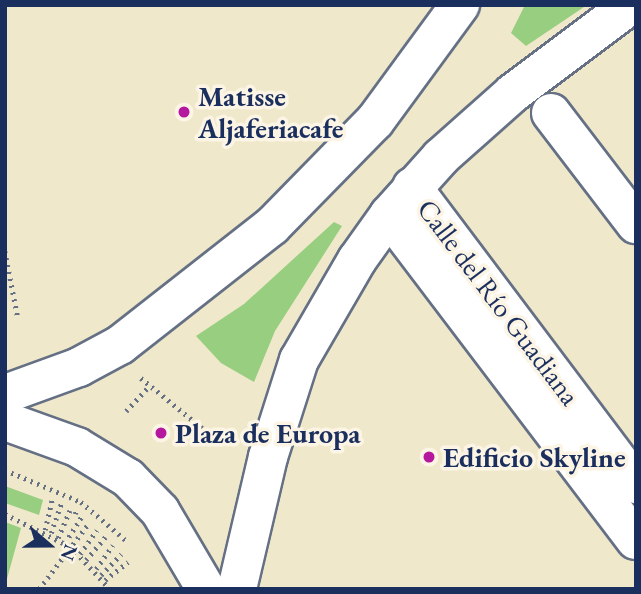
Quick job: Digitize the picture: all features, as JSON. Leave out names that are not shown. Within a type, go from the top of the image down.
[{"type":"street","points":[[5,394],[79,367],[120,345],[272,226],[375,121],[460,5]]},
{"type":"street","points":[[237,589],[268,457],[299,360],[327,307],[400,201],[495,109],[630,5]]},
{"type":"street","points":[[551,113],[636,224]]},
{"type":"street","name":"Calle del Río Guadiana","points":[[400,201],[636,484]]},
{"type":"street","name":"Calle del Río Guadiana","points":[[400,201],[636,540]]},
{"type":"street","points":[[5,421],[77,447],[128,478],[160,510],[206,589]]},
{"type":"path","points":[[5,251],[18,318]]},
{"type":"path","points":[[126,411],[150,385],[211,435],[237,445]]},
{"type":"path","points":[[5,470],[81,502],[130,543]]},
{"type":"path","points":[[48,532],[52,500]]},
{"type":"path","points":[[48,532],[61,504]]},
{"type":"path","points":[[58,538],[74,511]]},
{"type":"path","points":[[5,514],[65,542],[96,569],[110,589]]},
{"type":"path","points":[[65,542],[81,517]]},
{"type":"path","points":[[39,589],[89,523]]},
{"type":"path","points":[[80,554],[97,530]]},
{"type":"path","points":[[86,561],[105,537]]},
{"type":"path","points":[[96,569],[113,545]]},
{"type":"path","points":[[101,575],[121,554]]},
{"type":"path","points":[[104,580],[128,562]]},
{"type":"green space","points":[[525,5],[587,5],[526,46],[511,33]]},
{"type":"green space","points":[[334,222],[342,226],[275,331],[254,382],[221,363],[196,336],[244,304]]},
{"type":"green space","points":[[5,486],[43,500],[39,515],[5,503]]},
{"type":"green space","points":[[5,522],[21,528],[5,586]]},
{"type":"place","name":"Matisse Aljaferiacafe","points":[[184,112]]},
{"type":"place","name":"Plaza de Europa","points":[[161,433]]},
{"type":"place","name":"Edificio Skyline","points":[[429,457]]}]
